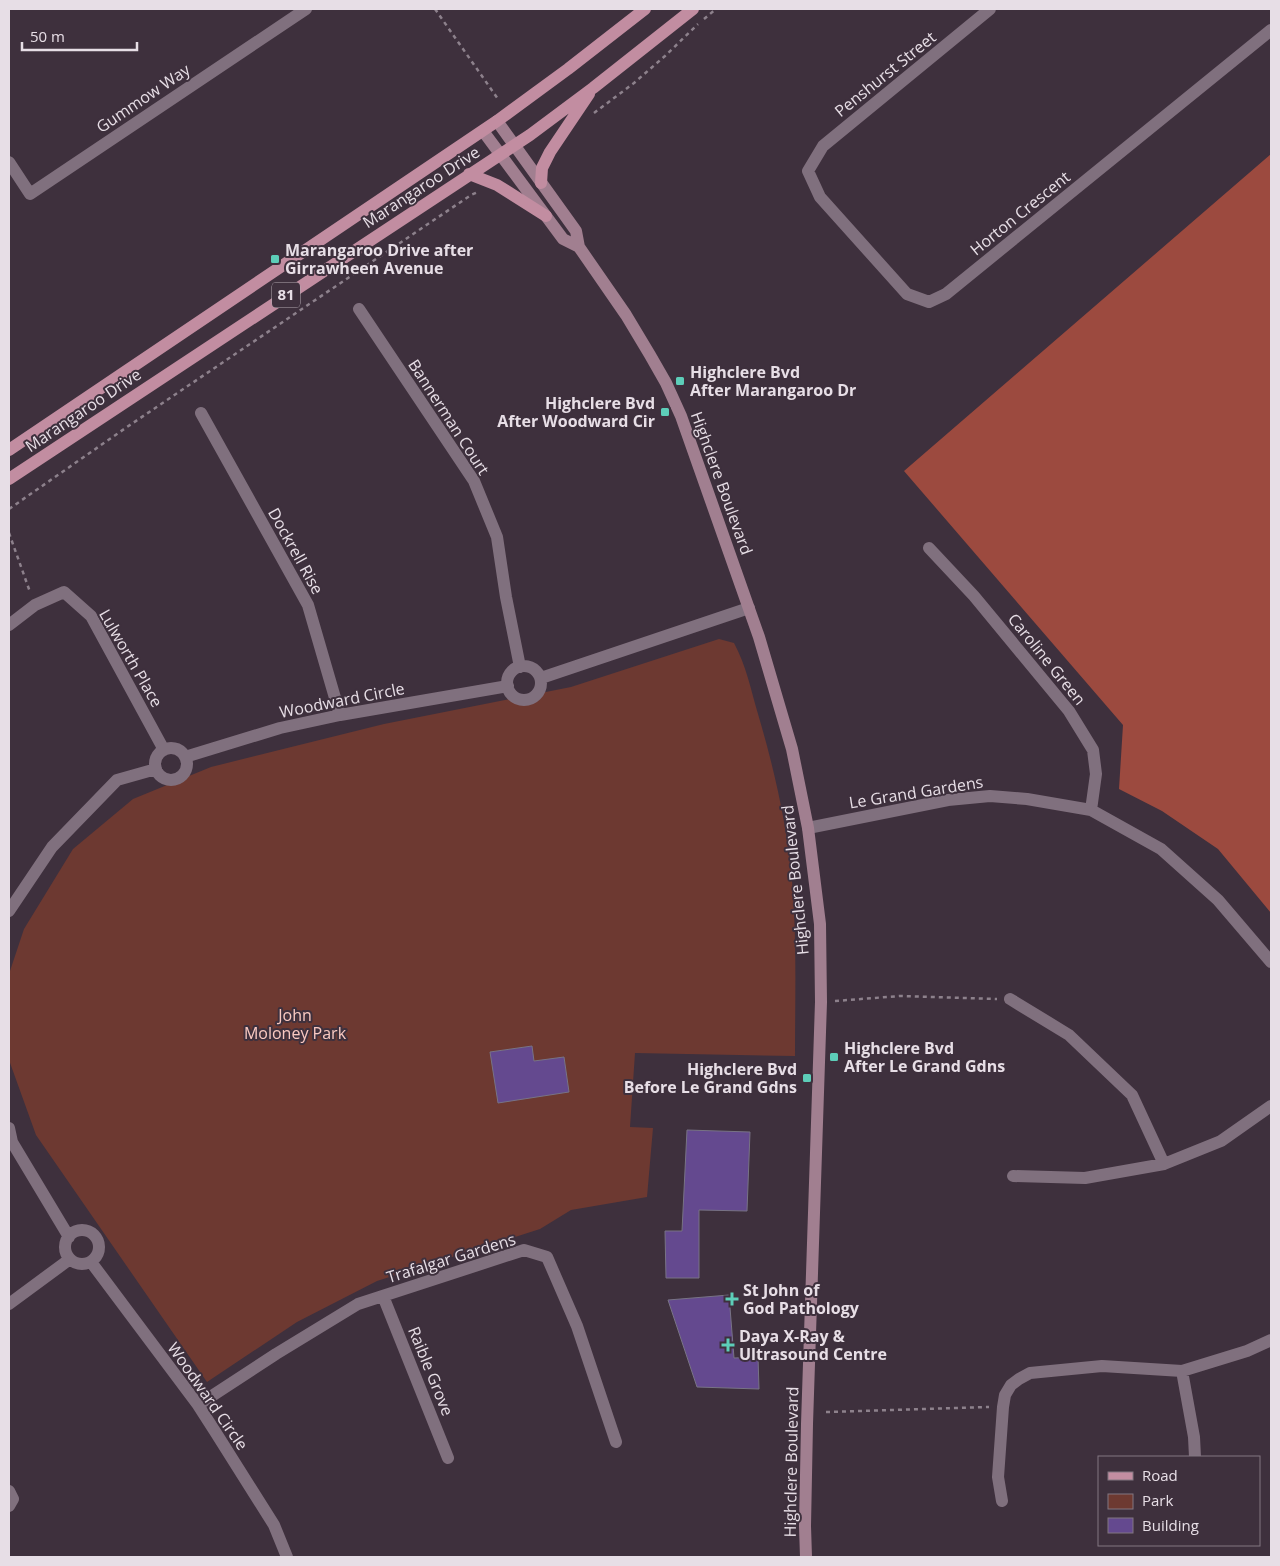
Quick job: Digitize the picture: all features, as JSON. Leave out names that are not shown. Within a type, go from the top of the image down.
[{"type":"main road","name":"Marangaroo Drive","points":[[9,450],[483,131],[645,9]]},
{"type":"main road","name":"Marangaroo Drive","points":[[9,479],[514,145],[593,88],[693,9]]},
{"type":"main road","points":[[541,182],[542,168],[556,140],[568,126],[593,88]]},
{"type":"main road","points":[[469,174],[497,185],[546,216]]},
{"type":"street","name":"Gummow Way","points":[[9,162],[30,194],[306,9]]},
{"type":"street","name":"Penshurst Street","points":[[808,171],[823,146],[990,9]]},
{"type":"street","name":"Horton Crescent","points":[[808,171],[820,197],[907,294],[929,302],[946,294],[1271,30]]},
{"type":"street","name":"Highclere Boulevard","points":[[497,121],[576,231],[579,247],[626,314],[666,383],[681,416],[749,608],[792,748],[808,828],[820,924],[821,1002],[804,1526],[806,1557]]},
{"type":"street","name":"Highclere Boulevard","points":[[483,131],[563,239],[579,247]]},
{"type":"street","name":"Bannerman Court","points":[[359,309],[474,481],[497,537],[506,597],[520,667]]},
{"type":"street","name":"Dockrell Rise","points":[[201,413],[308,605],[340,715]]},
{"type":"street","name":"Caroline Green","points":[[929,548],[974,596],[1069,711],[1093,750],[1096,774],[1091,810]]},
{"type":"street","name":"Lulworth Place","points":[[9,625],[35,605],[64,592],[91,616],[164,750]]},
{"type":"street","points":[[541,678],[749,608]]},
{"type":"street","points":[[520,667],[532,668],[537,671],[541,678],[542,684],[539,692],[527,700],[514,696],[508,686],[510,674],[520,667]]},
{"type":"street","name":"Woodward Circle","points":[[185,757],[280,728],[340,715],[508,686]]},
{"type":"street","points":[[176,749],[185,757],[187,762],[183,775],[170,780],[163,778],[159,774],[156,769],[156,758],[164,750],[176,749]]},
{"type":"street","points":[[9,911],[52,847],[117,780],[156,769]]},
{"type":"street","name":"Le Grand Gardens","points":[[808,828],[948,800],[990,796],[1027,799],[1091,810],[1161,849],[1218,900],[1271,962]]},
{"type":"street","points":[[1010,999],[1069,1035],[1132,1095],[1164,1164]]},
{"type":"street","points":[[1013,1176],[1085,1178],[1164,1164],[1221,1141],[1271,1106]]},
{"type":"street","points":[[9,1128],[12,1142],[69,1237]]},
{"type":"street","points":[[84,1230],[95,1236],[99,1246],[96,1258],[91,1262],[80,1264],[70,1259],[65,1248],[69,1237],[73,1233],[84,1230]]},
{"type":"street","name":"Trafalgar Gardens","points":[[198,1405],[358,1304],[524,1250],[547,1257],[577,1326],[616,1442]]},
{"type":"street","points":[[9,1304],[70,1259]]},
{"type":"street","name":"Woodward Circle","points":[[91,1262],[198,1405],[274,1525],[287,1557]]},
{"type":"street","name":"Raible Grove","points":[[383,1296],[448,1458]]},
{"type":"street","points":[[1002,1500],[998,1477],[1003,1407],[1005,1395],[1019,1379],[1030,1373],[1102,1366],[1182,1371],[1247,1351],[1271,1340]]},
{"type":"street","points":[[1182,1371],[1194,1437],[1195,1456]]},
{"type":"street","points":[[9,1491],[13,1499],[9,1506]]},
{"type":"path","points":[[435,9],[498,98]]},
{"type":"path","points":[[589,118],[659,62],[716,9]]},
{"type":"path","points":[[9,510],[471,195],[478,192],[493,195],[497,185]]},
{"type":"path","points":[[9,533],[35,605]]},
{"type":"path","points":[[821,1002],[900,996],[1010,999]]},
{"type":"path","points":[[826,1412],[1003,1407]]},
{"type":"green space","name":"John Moloney Park","points":[[719,639],[734,643],[745,669],[769,755],[783,818],[790,860],[794,903],[795,1056],[635,1053],[630,1127],[653,1128],[647,1197],[571,1210],[540,1229],[377,1281],[297,1322],[207,1382],[36,1135],[9,1060],[9,974],[24,929],[73,849],[133,799],[211,767],[384,724],[571,687]]},
{"type":"shaded area","points":[[1271,154],[1271,913],[1218,849],[1162,811],[1119,789],[1123,725],[904,471]]},
{"type":"building","points":[[532,1046],[534,1061],[564,1057],[569,1092],[498,1103],[490,1052]]},
{"type":"building","points":[[687,1130],[750,1132],[747,1211],[699,1210],[699,1278],[666,1278],[665,1231],[682,1231]]},
{"type":"building","points":[[729,1295],[734,1358],[758,1357],[759,1389],[697,1387],[668,1300]]},
{"type":"place","name":"Marangaroo Drive after Girrawheen Avenue","points":[[275,259]]},
{"type":"place","name":"Highclere Bvd After Marangaroo Dr","points":[[680,381]]},
{"type":"place","name":"Highclere Bvd After Woodward Cir","points":[[665,412]]},
{"type":"place","name":"Highclere Bvd After Le Grand Gdns","points":[[834,1057]]},
{"type":"place","name":"Highclere Bvd Before Le Grand Gdns","points":[[807,1078]]},
{"type":"place","name":"St John of God Pathology","points":[[732,1299]]},
{"type":"place","name":"Daya X-Ray & Ultrasound Centre","points":[[728,1345]]}]
